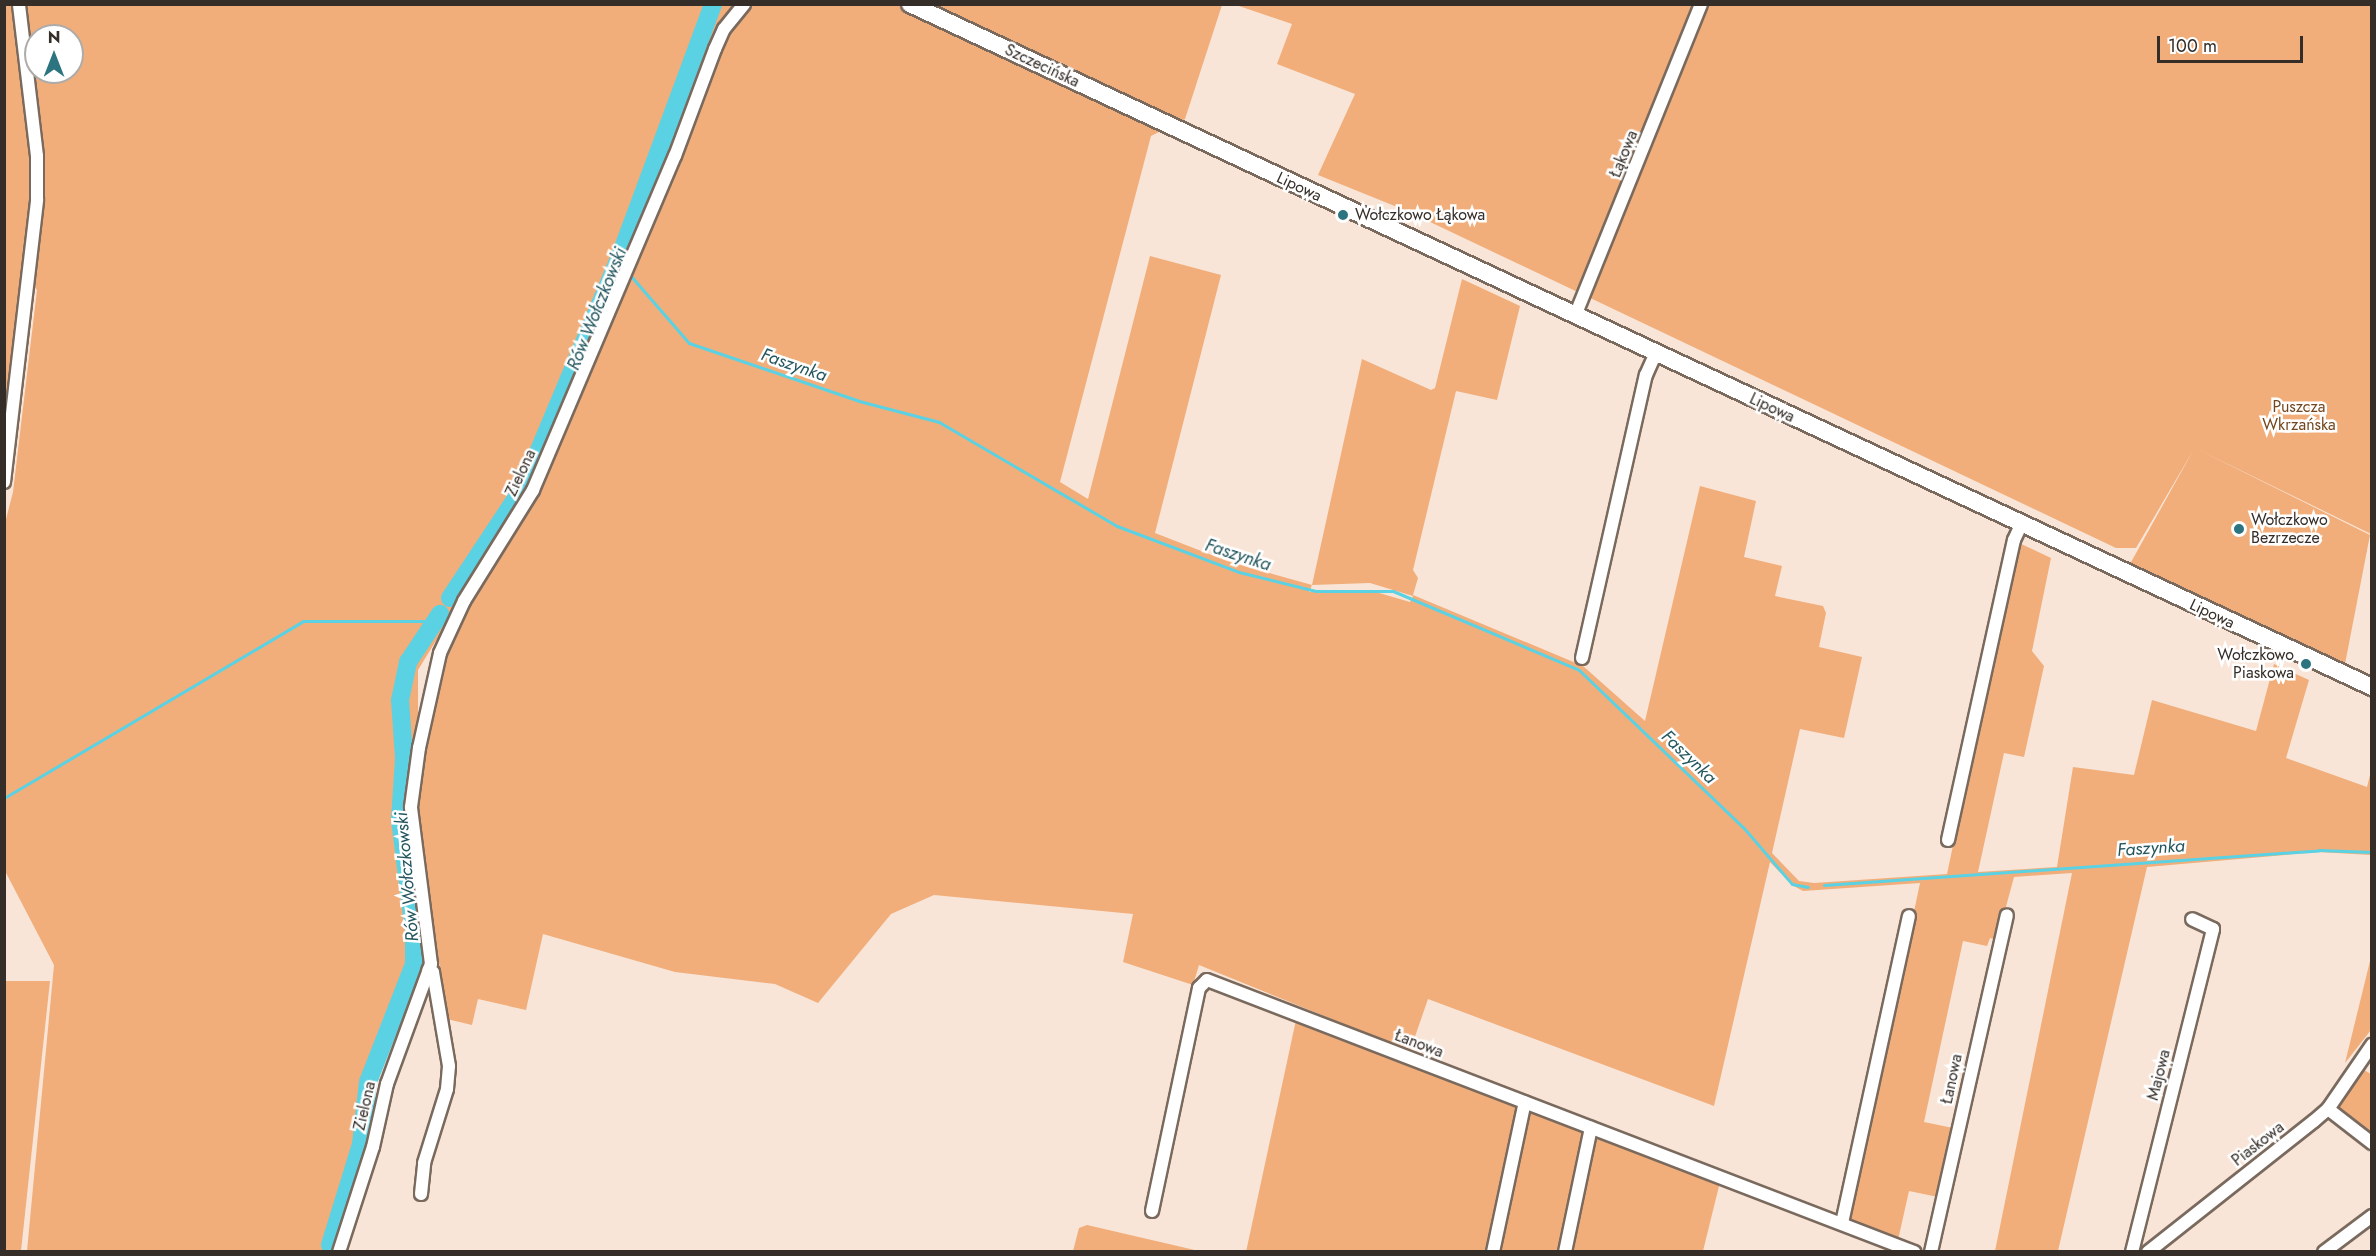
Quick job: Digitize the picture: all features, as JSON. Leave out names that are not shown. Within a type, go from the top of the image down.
[{"type":"street","points":[[4,482],[37,199],[37,156],[19,4]]},
{"type":"street","name":"Zielona","points":[[339,1251],[373,1147],[387,1084],[428,970],[430,957],[411,807],[418,748],[442,646],[460,608],[533,490],[675,156],[715,49],[724,29],[744,4]]},
{"type":"street","name":"Szczecińska","points":[[910,4],[1173,127]]},
{"type":"street","name":"Łąkowa","points":[[1575,316],[1701,4]]},
{"type":"street","name":"Lipowa","points":[[1173,127],[2020,525],[2372,687]]},
{"type":"street","points":[[1582,658],[1646,375],[1656,353]]},
{"type":"street","points":[[1948,840],[2014,540],[2020,525]]},
{"type":"street","name":"Łanowa","points":[[1931,1251],[2007,915]]},
{"type":"street","points":[[1842,1223],[1910,916]]},
{"type":"street","name":"Majowa","points":[[2132,1251],[2213,929],[2192,919]]},
{"type":"street","name":"Zielona","points":[[421,1194],[424,1163],[447,1089],[449,1066],[433,972],[428,970]]},
{"type":"street","name":"Łanowa","points":[[1152,1211],[1199,988],[1207,980],[1842,1223],[1887,1247],[1914,1251]]},
{"type":"street","name":"Piaskowa","points":[[2148,1251],[2328,1109],[2372,1046]]},
{"type":"street","points":[[1493,1251],[1525,1102]]},
{"type":"street","points":[[2328,1109],[2372,1143]]},
{"type":"street","points":[[1565,1251],[1591,1128]]},
{"type":"street","points":[[2324,1251],[2372,1216]]},
{"type":"green space","points":[[5,5],[1222,5],[1185,119],[1151,136],[1060,482],[1088,499],[1150,256],[1221,275],[1155,533],[1227,561],[1312,585],[1362,359],[1431,390],[1435,388],[1462,279],[1520,306],[1497,400],[1456,391],[1413,570],[1418,578],[1413,595],[1583,666],[1645,721],[1700,486],[1756,501],[1744,557],[1782,566],[1775,596],[1823,606],[1826,613],[1819,647],[1862,657],[1844,738],[1800,729],[1772,853],[1799,881],[1814,883],[1947,874],[2017,542],[2051,558],[2032,651],[2044,666],[2024,757],[2004,753],[1978,872],[2057,867],[2073,767],[2134,775],[2152,700],[2256,731],[2274,664],[2309,680],[2286,758],[2367,787],[2371,771],[2371,855],[2318,852],[2147,867],[2058,1251],[1995,1251],[2072,873],[2014,877],[1997,940],[1990,938],[1987,946],[1963,941],[1924,1122],[1953,1128],[1938,1197],[1909,1191],[1898,1240],[1849,1220],[1920,883],[1803,891],[1792,885],[1770,862],[1714,1106],[1428,999],[1410,1051],[1199,965],[1193,985],[1123,962],[1133,914],[934,895],[891,914],[818,1003],[775,984],[675,972],[543,934],[526,1010],[478,999],[472,1025],[447,1019],[417,808],[433,704],[447,648],[466,608],[532,507],[565,431],[660,199],[649,195],[518,507],[418,670],[418,726],[406,805],[423,954],[369,1105],[363,1151],[330,1251],[27,1251],[54,965],[4,869],[4,527],[13,492],[37,290],[23,275],[5,412]],"holes":[[[1370,583],[1413,596],[1410,602],[1369,590],[1309,592],[1312,585]]]},
{"type":"green space","name":"Puszcza Wkrzańska","points":[[1236,5],[2371,5],[2371,534],[2195,448],[2370,535],[2345,664],[2130,564],[2194,449],[2136,548],[2116,548],[1407,211],[1318,175],[1355,94],[1277,64],[1292,24]]},
{"type":"green space","points":[[2371,957],[2371,1030],[2345,1063]]},
{"type":"green space","points":[[5,981],[50,981],[21,1251],[5,1251]]},
{"type":"green space","points":[[1296,1020],[1720,1182],[1703,1251],[1246,1252]]},
{"type":"green space","points":[[2362,1069],[2371,1074],[2371,1134],[2336,1106]]},
{"type":"green space","points":[[1087,1225],[1199,1251],[1073,1251],[1079,1228]]},
{"type":"waterway","name":"Rów Wołczkowski","points":[[450,598],[524,486],[617,264],[713,4]]},
{"type":"waterway","name":"Faszynka","points":[[617,264],[621,269]]},
{"type":"waterway","name":"Faszynka","points":[[630,275],[689,343],[859,401],[939,422],[1117,526],[1239,572],[1316,591],[1393,591],[1579,670],[1743,827],[1792,884],[1808,887]]},
{"type":"waterway","name":"Rów Wołczkowski","points":[[330,1245],[361,1144],[368,1082],[414,964],[414,932],[400,820],[404,758],[400,700],[408,662],[440,614]]},
{"type":"waterway","points":[[4,798],[303,621],[435,621]]},
{"type":"waterway","name":"Faszynka","points":[[1824,885],[2319,850],[2372,852]]},
{"type":"place","name":"Wołczkowo Łąkowa","points":[[1343,215]]},
{"type":"place","name":"Wołczkowo Bezrzecze","points":[[2239,529]]},
{"type":"place","name":"Wołczkowo Piaskowa","points":[[2306,664]]}]
